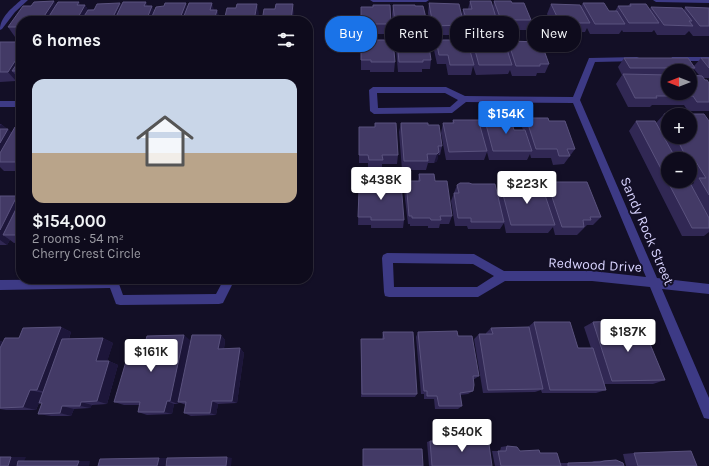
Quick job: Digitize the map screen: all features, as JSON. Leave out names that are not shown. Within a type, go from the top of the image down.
[{"type":"street","points":[[0,28],[13,10],[24,0]]},
{"type":"street","points":[[373,0],[426,0]]},
{"type":"street","points":[[656,0],[709,1]]},
{"type":"street","points":[[464,99],[452,110],[374,111],[373,90],[446,90],[464,99],[576,100],[592,60],[647,59]]},
{"type":"street","points":[[670,59],[709,59]]},
{"type":"street","name":"Sandy Rock Street","points":[[576,100],[709,413]]},
{"type":"street","points":[[0,104],[16,104]]},
{"type":"street","points":[[387,258],[474,259],[503,276],[478,292],[389,292],[387,258]]},
{"type":"street","name":"Redwood Drive","points":[[503,276],[592,276],[709,289]]},
{"type":"street","points":[[0,285],[29,284]]},
{"type":"street","points":[[116,284],[120,300],[219,299],[227,284]]},
{"type":"building","points":[[54,1],[44,16],[16,16],[16,27],[8,27],[23,6],[31,6],[34,2]]},
{"type":"building","points":[[470,1],[491,1],[496,16],[465,16],[463,9],[472,9]]},
{"type":"building","points":[[494,1],[524,3],[529,16],[527,16],[527,20],[519,20],[519,16],[500,16]]},
{"type":"building","points":[[58,2],[79,2],[77,5],[85,5],[79,16],[49,16]]},
{"type":"building","points":[[123,2],[146,2],[144,6],[152,6],[148,16],[116,16]]},
{"type":"building","points":[[120,3],[114,16],[84,16],[88,10],[94,10],[97,4]]},
{"type":"building","points":[[165,3],[186,3],[181,16],[152,16],[156,7],[164,6]]},
{"type":"building","points":[[189,3],[212,3],[210,10],[217,10],[215,16],[184,16]]},
{"type":"building","points":[[429,3],[459,4],[462,16],[450,16],[450,25],[442,26],[442,16],[431,16]]},
{"type":"building","points":[[583,3],[604,3],[609,11],[617,11],[625,24],[595,24]]},
{"type":"building","points":[[237,4],[257,4],[255,16],[225,16],[227,8],[236,8]]},
{"type":"building","points":[[276,4],[293,4],[292,16],[263,16],[264,9],[275,9]]},
{"type":"building","points":[[551,4],[580,5],[590,23],[581,23],[581,16],[557,16]]},
{"type":"building","points":[[630,4],[646,4],[659,23],[629,23],[618,6],[631,6]]},
{"type":"building","points":[[373,5],[390,5],[391,16],[385,16],[385,24],[377,24],[377,16],[361,16],[361,7],[373,7]]},
{"type":"building","points":[[393,5],[423,6],[426,16],[394,16]]},
{"type":"building","points":[[651,7],[682,8],[692,21],[689,21],[693,26],[664,25]]},
{"type":"building","points":[[685,7],[709,8],[709,26],[700,26]]},
{"type":"building","points":[[377,40],[385,40],[385,52],[394,52],[395,62],[371,62],[371,60],[361,60],[361,52],[377,52]]},
{"type":"building","points":[[442,40],[450,40],[450,52],[470,52],[474,65],[450,65],[448,55],[439,55],[438,52],[442,52]]},
{"type":"building","points":[[519,41],[527,42],[527,52],[545,52],[549,64],[540,64],[540,66],[516,66],[512,52],[519,52]]},
{"type":"building","points":[[0,42],[16,42],[16,60],[8,72],[0,72]]},
{"type":"building","points":[[398,52],[430,52],[431,60],[423,60],[423,62],[399,62]]},
{"type":"building","points":[[475,52],[508,52],[512,65],[479,65]]},
{"type":"building","points":[[624,58],[688,58],[692,64],[661,64],[661,68],[630,68]]},
{"type":"building","points":[[701,58],[709,58],[709,68]]},
{"type":"building","points":[[16,65],[16,71],[12,71]]},
{"type":"building","points":[[623,74],[661,75],[661,96],[656,96],[657,98],[635,98]]},
{"type":"building","points":[[697,76],[702,76],[709,83],[709,102],[697,102],[696,100],[697,100]]},
{"type":"building","points":[[697,114],[704,114],[709,121],[709,195],[699,178],[706,178],[697,164],[697,152],[684,152],[680,144],[697,144]]},
{"type":"building","points":[[510,116],[514,130],[525,130],[532,151],[493,151],[484,117]]},
{"type":"building","points":[[526,118],[548,118],[549,121],[565,121],[575,149],[567,149],[570,156],[559,156],[557,149],[536,149]]},
{"type":"building","points":[[453,120],[480,120],[482,126],[480,126],[487,151],[449,152],[443,123],[454,123]]},
{"type":"building","points":[[636,121],[655,121],[661,132],[661,144],[668,144],[672,152],[661,152],[661,169]]},
{"type":"building","points":[[375,123],[396,123],[398,155],[382,155],[383,160],[369,160],[368,155],[359,155],[359,127],[375,127]]},
{"type":"building","points":[[401,123],[428,123],[428,125],[439,125],[442,146],[438,146],[439,152],[437,154],[427,154],[428,161],[404,161]]},
{"type":"building","points":[[16,127],[16,162],[0,162],[0,153]]},
{"type":"building","points":[[0,129],[8,129],[0,143]]},
{"type":"building","points":[[419,174],[434,174],[435,181],[447,181],[452,216],[440,216],[441,220],[431,220],[430,218],[412,218],[412,216],[409,216],[406,181],[420,181]]},
{"type":"building","points":[[365,182],[401,183],[404,220],[371,220],[371,217],[358,217],[359,191],[363,191],[363,184]]},
{"type":"building","points":[[508,182],[530,182],[531,187],[542,186],[555,225],[511,225],[501,187],[509,187]]},
{"type":"building","points":[[547,182],[587,182],[601,217],[590,217],[591,220],[583,220],[584,227],[562,227]]},
{"type":"building","points":[[460,183],[495,184],[504,222],[471,222],[471,218],[458,218],[454,193],[459,193],[457,185]]},
{"type":"building","points":[[671,188],[693,188],[709,218],[709,228],[692,228]]},
{"type":"building","points":[[0,196],[16,196],[16,198],[0,230]]},
{"type":"building","points":[[16,209],[16,235],[3,235]]},
{"type":"building","points":[[621,321],[623,327],[643,327],[665,380],[612,381],[593,322]]},
{"type":"building","points":[[534,322],[570,322],[578,348],[593,348],[606,390],[550,390]]},
{"type":"building","points":[[61,327],[37,390],[30,390],[23,407],[0,408],[0,348],[5,338],[19,338],[23,328]]},
{"type":"building","points":[[529,327],[543,389],[488,390],[479,334],[493,334],[491,328]]},
{"type":"building","points":[[457,331],[458,336],[472,336],[479,376],[473,376],[473,391],[460,393],[462,406],[439,406],[437,396],[427,396],[427,391],[424,391],[418,332]]},
{"type":"building","points":[[383,332],[413,332],[417,394],[362,394],[361,339],[384,339]]},
{"type":"building","points":[[184,335],[170,401],[167,401],[164,412],[138,412],[140,402],[114,402],[130,348],[144,347],[147,336]]},
{"type":"building","points":[[192,335],[221,335],[218,349],[240,348],[232,401],[212,401],[210,413],[184,413],[186,402],[178,402]]},
{"type":"building","points":[[103,338],[96,361],[109,361],[97,401],[81,402],[80,406],[62,406],[60,413],[38,414],[42,403],[39,403],[62,339]]},
{"type":"building","points":[[470,437],[488,437],[492,466],[432,466],[430,441],[470,441]]},
{"type":"building","points":[[507,446],[517,447],[520,451],[539,450],[540,453],[557,453],[561,466],[501,466],[498,451],[506,451]]},
{"type":"building","points":[[363,449],[422,449],[423,466],[363,466]]},
{"type":"building","points":[[691,451],[697,466],[638,466],[634,453]]},
{"type":"building","points":[[0,457],[11,457],[8,466],[0,466]]},
{"type":"building","points":[[227,457],[226,466],[166,466],[167,458]]},
{"type":"building","points":[[159,458],[157,466],[98,466],[100,459]]},
{"type":"building","points":[[616,460],[623,463],[624,466],[568,466],[568,463]]},
{"type":"building","points":[[18,461],[79,461],[77,466],[17,466]]}]
